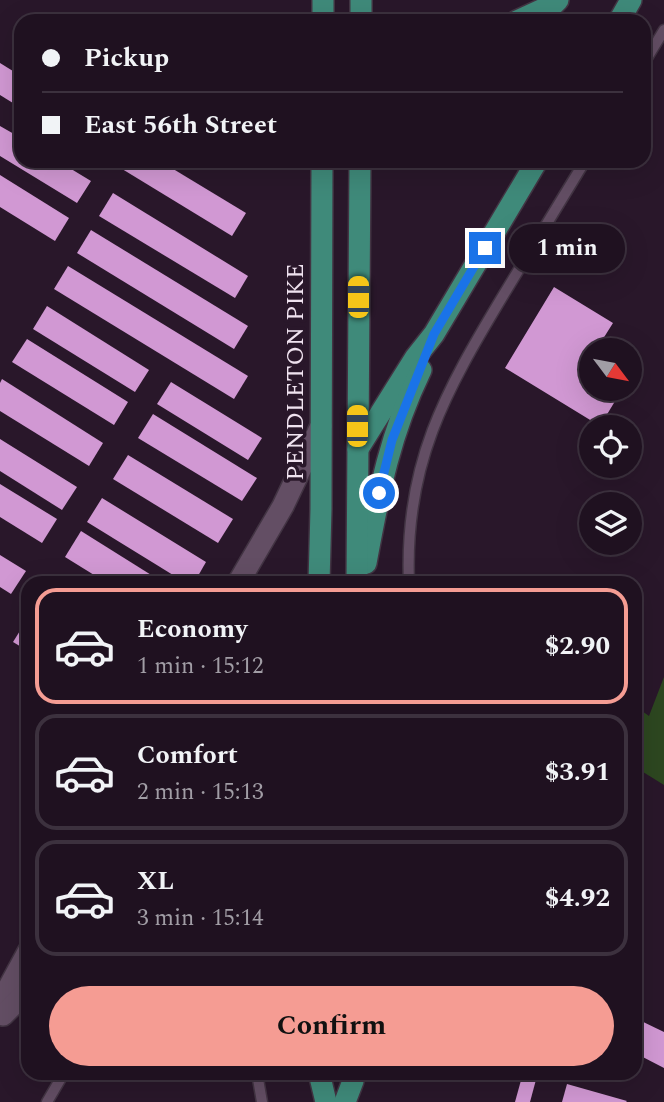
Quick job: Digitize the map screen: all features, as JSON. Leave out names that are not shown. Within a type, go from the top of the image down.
[{"type":"main road","points":[[531,14],[558,0]]},
{"type":"main road","name":"PENDLETON PIKE","points":[[319,576],[322,168]]},
{"type":"main road","points":[[357,576],[360,168]]},
{"type":"main road","points":[[357,451],[415,358],[434,334],[533,168]]},
{"type":"main road","points":[[364,576],[385,465],[401,415],[434,334]]},
{"type":"main road","points":[[241,576],[283,506],[321,426]]},
{"type":"main road","points":[[4,1014],[9,987],[21,965]]},
{"type":"main road","points":[[4,1014],[21,997]]},
{"type":"main road","points":[[321,1080],[327,1102]]},
{"type":"main road","points":[[345,1102],[353,1080]]},
{"type":"lane","points":[[651,51],[664,30]]},
{"type":"lane","points":[[409,576],[409,520],[421,463],[439,410],[465,359],[580,168]]},
{"type":"lane","points":[[47,1102],[60,1080]]},
{"type":"lane","points":[[258,1080],[262,1102]]},
{"type":"green space","points":[[664,677],[664,785],[642,771],[642,711],[649,716]]},
{"type":"building","points":[[0,63],[14,72],[14,104],[0,95]]},
{"type":"building","points":[[0,126],[14,134],[14,165],[0,156]]},
{"type":"building","points":[[20,168],[70,168],[91,181],[77,203]]},
{"type":"building","points":[[120,168],[172,168],[246,213],[232,236]]},
{"type":"building","points":[[0,175],[69,218],[55,241],[0,207]]},
{"type":"building","points":[[113,193],[248,276],[235,298],[99,216]]},
{"type":"building","points":[[91,230],[248,326],[234,349],[77,253]]},
{"type":"building","points":[[68,266],[248,376],[234,399],[54,289]]},
{"type":"building","points":[[554,287],[613,323],[604,338],[579,338],[579,401],[615,401],[607,415],[582,415],[505,368]]},
{"type":"building","points":[[47,306],[149,370],[135,392],[33,329]]},
{"type":"building","points":[[27,339],[128,402],[114,425],[12,362]]},
{"type":"building","points":[[2,379],[103,443],[89,466],[0,411]]},
{"type":"building","points":[[171,382],[262,438],[248,460],[157,404]]},
{"type":"building","points":[[153,414],[257,478],[242,501],[138,438]]},
{"type":"building","points":[[0,439],[77,487],[62,510],[0,471]]},
{"type":"building","points":[[128,455],[233,519],[218,543],[113,479]]},
{"type":"building","points":[[0,484],[57,519],[42,543],[0,517]]},
{"type":"building","points":[[102,498],[206,562],[198,576],[175,576],[87,522]]},
{"type":"building","points":[[81,531],[153,576],[96,576],[65,557]]},
{"type":"building","points":[[0,555],[26,571],[11,594],[0,587]]},
{"type":"building","points":[[21,629],[21,647],[13,642]]},
{"type":"building","points":[[642,1021],[664,1032],[664,1068],[642,1057]]},
{"type":"building","points":[[521,1080],[536,1080],[530,1102],[515,1102]]},
{"type":"building","points":[[567,1084],[627,1101],[562,1102]]},
{"type":"route","points":[[379,493],[392,440],[434,334],[485,248]]}]
